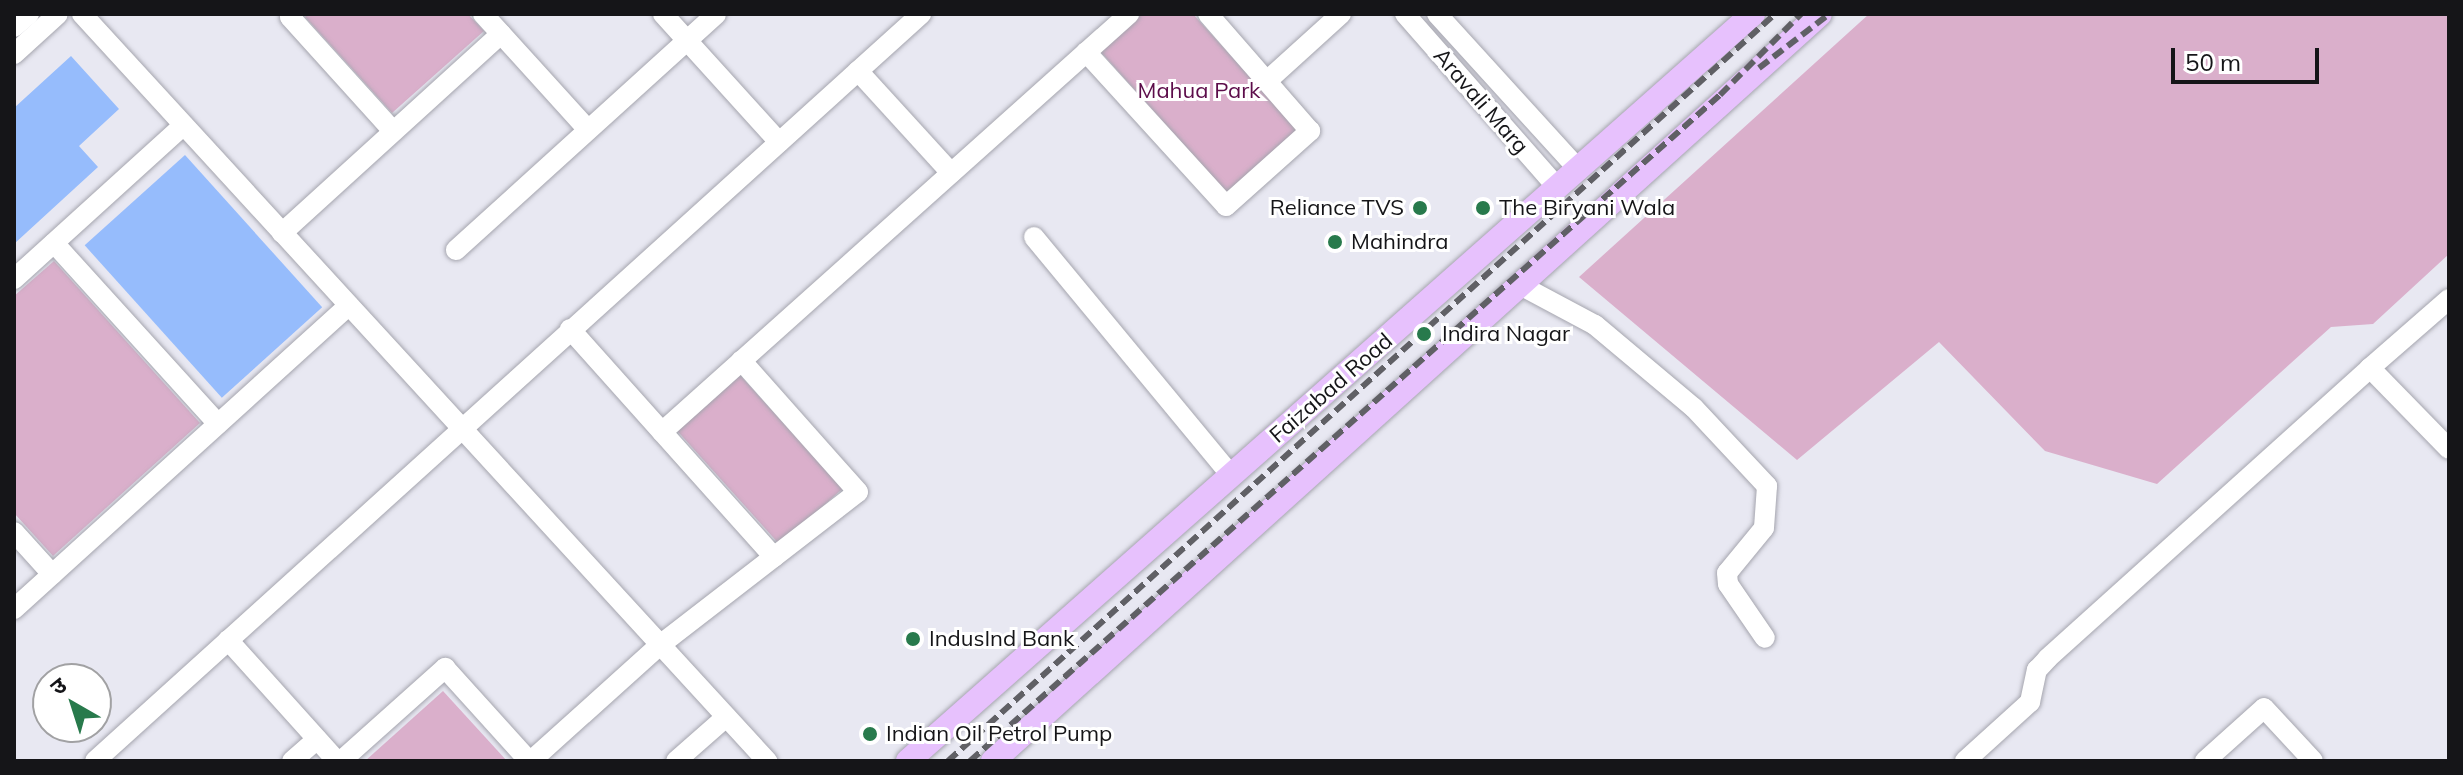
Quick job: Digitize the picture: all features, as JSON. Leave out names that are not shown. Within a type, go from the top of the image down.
[{"type":"main road","name":"Faizabad Road","points":[[908,761],[1753,14]]},
{"type":"main road","points":[[993,761],[1820,14]]},
{"type":"street","points":[[14,27],[29,14]]},
{"type":"street","points":[[14,54],[58,14]]},
{"type":"street","points":[[82,14],[767,761]]},
{"type":"street","points":[[293,14],[290,17],[393,131]]},
{"type":"street","points":[[483,14],[588,130]]},
{"type":"street","points":[[663,14],[779,142]]},
{"type":"street","points":[[456,250],[716,14]]},
{"type":"street","points":[[95,761],[921,14]]},
{"type":"street","points":[[662,432],[1129,14]]},
{"type":"street","points":[[1086,52],[1226,206],[1310,131],[1208,14]]},
{"type":"street","points":[[1267,81],[1341,14]]},
{"type":"street","name":"Aravali Marg","points":[[1437,14],[1579,170]]},
{"type":"street","name":"Aravali Marg","points":[[1412,16],[1558,188]]},
{"type":"street","points":[[282,233],[501,34]]},
{"type":"street","points":[[858,71],[951,173]]},
{"type":"street","points":[[14,279],[184,125]]},
{"type":"street","points":[[1034,237],[1231,475]]},
{"type":"street","points":[[54,243],[218,424]]},
{"type":"street","points":[[1520,285],[1595,325],[1694,408],[1767,486],[1764,528],[1727,573],[1728,584],[1765,638]]},
{"type":"street","points":[[1965,761],[2030,702],[2037,670],[2048,658],[2449,299]]},
{"type":"street","points":[[14,609],[349,305]]},
{"type":"street","points":[[570,329],[774,557]]},
{"type":"street","points":[[228,640],[339,761],[445,668],[530,761],[660,645],[858,492],[741,360]]},
{"type":"street","points":[[2370,368],[2449,449]]},
{"type":"street","points":[[14,532],[52,574]]},
{"type":"street","points":[[2205,761],[2264,708],[2313,761]]},
{"type":"street","points":[[676,761],[726,717]]},
{"type":"street","points":[[292,761],[317,739]]},
{"type":"green space","points":[[308,14],[468,14],[484,31],[392,113],[305,17]]},
{"type":"green space","name":"Mahua Park","points":[[1142,14],[1193,14],[1298,130],[1227,193],[1100,51]]},
{"type":"green space","points":[[1869,14],[2449,14],[2449,254],[2373,324],[2331,327],[2157,484],[2045,451],[1939,342],[1797,460],[1579,277]]},
{"type":"green space","points":[[54,261],[200,423],[53,556],[14,513],[14,296]]},
{"type":"green space","points":[[740,375],[842,489],[780,545],[678,431]]},
{"type":"green space","points":[[443,691],[507,761],[365,761]]},
{"type":"building","points":[[71,56],[119,109],[79,146],[98,167],[14,244],[14,108]]},
{"type":"building","points":[[185,155],[322,307],[222,398],[85,245]]},
{"type":"railway","points":[[948,761],[1775,14]]},
{"type":"railway","points":[[970,761],[1720,95],[1801,14]]},
{"type":"railway","points":[[1759,68],[1829,14]]},
{"type":"place","name":"Reliance TVS","points":[[1420,208]]},
{"type":"place","name":"The Biryani Wala","points":[[1483,208]]},
{"type":"place","name":"Mahindra","points":[[1335,242]]},
{"type":"place","name":"Indira Nagar","points":[[1424,334]]},
{"type":"place","name":"IndusInd Bank","points":[[913,639]]},
{"type":"place","name":"Indian Oil Petrol Pump","points":[[870,734]]}]
